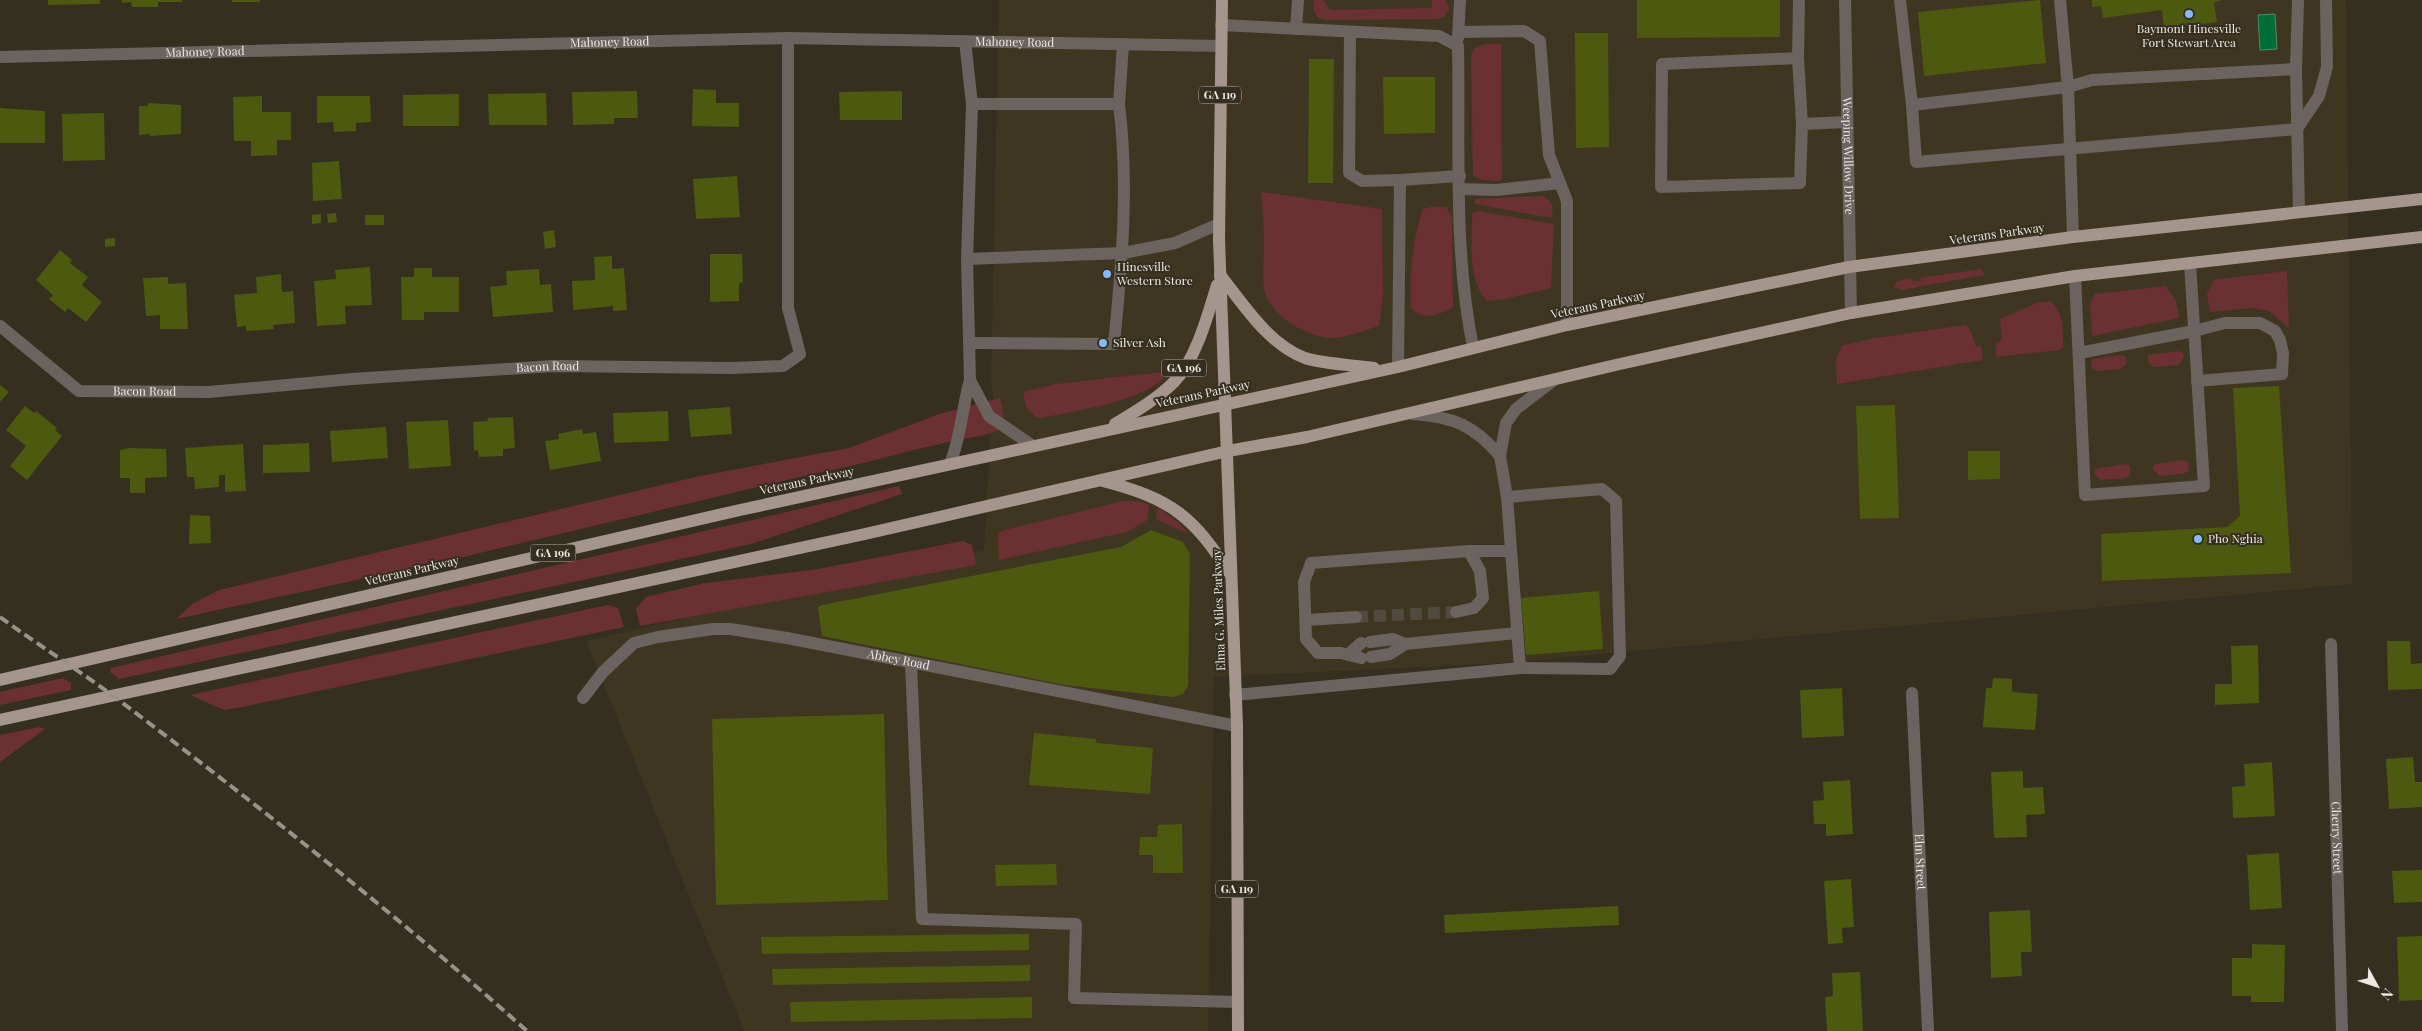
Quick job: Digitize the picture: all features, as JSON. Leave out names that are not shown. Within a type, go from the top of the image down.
[{"type":"main road","name":"GA 119","points":[[1221,46],[1222,0]]},
{"type":"main road","name":"Elma G. Miles Parkway","points":[[1221,46],[1219,224],[1236,695],[1238,1031]]},
{"type":"main road","name":"Veterans Parkway","points":[[0,680],[950,464],[1383,370],[1566,325],[1849,268],[2074,238],[2422,199]]},
{"type":"main road","points":[[0,720],[865,534],[1228,451],[1307,437],[1851,314],[2076,276],[2422,237]]},
{"type":"main road","points":[[1220,275],[1261,326],[1283,347],[1306,359],[1383,370]]},
{"type":"main road","name":"GA 196","points":[[1107,429],[1148,403],[1174,382],[1185,368],[1198,339],[1220,275]]},
{"type":"main road","points":[[1101,480],[1138,490],[1182,513],[1213,547],[1232,577]]},
{"type":"street","points":[[1296,29],[1298,0]]},
{"type":"street","points":[[1460,0],[1458,46],[1460,220],[1466,315],[1473,347]]},
{"type":"street","points":[[1798,58],[1662,64],[1661,187],[1800,183],[1802,124],[1798,58],[1799,0]]},
{"type":"street","points":[[1845,0],[1854,0]]},
{"type":"street","name":"Weeping Willow Drive","points":[[1845,0],[1851,314]]},
{"type":"street","points":[[1900,0],[1912,105],[1916,162],[2297,129]]},
{"type":"street","points":[[2060,0],[2068,87],[2074,238]]},
{"type":"street","points":[[2298,0],[2296,69],[2299,212]]},
{"type":"street","points":[[2297,129],[2319,96],[2327,67],[2326,0]]},
{"type":"street","points":[[1221,25],[1440,36],[1458,46]]},
{"type":"street","points":[[1459,32],[1524,31],[1540,41],[1549,155],[1567,200],[1566,325]]},
{"type":"street","points":[[1350,32],[1349,173],[1362,181],[1400,180],[1460,183],[1496,190],[1560,183]]},
{"type":"street","name":"Mahoney Road","points":[[0,57],[788,38],[1221,46]]},
{"type":"street","name":"Bacon Road","points":[[0,326],[79,391],[209,392],[352,379],[553,366],[731,368],[783,366],[800,354],[788,308],[788,38]]},
{"type":"street","points":[[950,464],[958,444],[964,400],[970,380],[967,258],[972,104],[965,41]]},
{"type":"street","points":[[969,343],[1114,344],[1123,253],[1124,145],[1119,104],[1123,44]]},
{"type":"street","points":[[1912,105],[2068,87],[2092,80],[2296,69]]},
{"type":"street","points":[[972,104],[1119,104]]},
{"type":"street","points":[[1802,124],[1847,122]]},
{"type":"street","points":[[1398,366],[1400,180]]},
{"type":"street","points":[[967,258],[1123,253],[1175,243],[1219,224]]},
{"type":"street","points":[[2076,276],[2085,495],[2204,486],[2190,263]]},
{"type":"street","points":[[2079,354],[2225,323],[2260,322],[2275,331],[2280,340],[2283,353],[2282,374],[2197,380]]},
{"type":"street","points":[[970,380],[989,416],[1033,446]]},
{"type":"street","points":[[1520,668],[1507,497],[1500,456],[1506,423],[1516,409],[1554,380]]},
{"type":"street","points":[[1408,413],[1433,415],[1461,422],[1483,436],[1500,456]]},
{"type":"street","points":[[1236,695],[1520,668],[1610,669],[1620,656],[1616,501],[1602,489],[1507,497]]},
{"type":"street","points":[[1405,644],[1390,654],[1366,657],[1318,653],[1306,639],[1304,582],[1310,563],[1469,551],[1510,551]]},
{"type":"street","points":[[1456,612],[1474,608],[1483,598],[1480,571],[1469,551]]},
{"type":"street","points":[[1306,620],[1356,617]]},
{"type":"street","name":"Abbey Road","points":[[583,698],[603,672],[634,643],[658,637],[713,629],[756,632],[911,664],[1236,726]]},
{"type":"street","points":[[1348,655],[1366,642],[1393,640],[1405,644],[1517,633]]},
{"type":"street","name":"Cherry Street","points":[[2331,644],[2342,1031]]},
{"type":"street","points":[[911,664],[922,919],[1076,924],[1074,998],[1238,1002]]},
{"type":"street","name":"Elm Street","points":[[1912,693],[1928,1031]]},
{"type":"shaded area","points":[[999,0],[2346,0],[2352,584],[1505,663],[1214,677],[1208,1031],[744,1031],[586,641],[984,550],[993,397],[991,385]]},
{"type":"shaded area","points":[[1314,0],[1323,0],[1330,10],[1432,8],[1432,0],[1445,0],[1449,9],[1444,17],[1438,19],[1325,20],[1318,18],[1313,10]]},
{"type":"shaded area","points":[[2275,14],[2277,49],[2260,50],[2258,15]]},
{"type":"shaded area","points":[[1501,44],[1502,181],[1481,180],[1473,175],[1471,56],[1473,51],[1479,46]]},
{"type":"shaded area","points":[[1261,192],[1382,209],[1383,297],[1379,326],[1346,336],[1325,337],[1302,330],[1274,308],[1267,298],[1263,283],[1264,235]]},
{"type":"shaded area","points":[[1542,196],[1552,205],[1551,218],[1475,204],[1475,199]]},
{"type":"shaded area","points":[[1446,207],[1452,216],[1453,307],[1437,314],[1426,316],[1411,308],[1410,283],[1416,233],[1423,209]]},
{"type":"shaded area","points":[[1477,211],[1554,224],[1551,288],[1505,299],[1487,301],[1480,292],[1473,271],[1472,213]]},
{"type":"shaded area","points":[[1982,269],[1984,275],[1901,290],[1894,287],[1896,282],[1910,278],[1914,282],[1921,281],[1920,278]]},
{"type":"shaded area","points":[[2287,271],[2289,328],[2269,311],[2251,308],[2210,312],[2207,293],[2214,280]]},
{"type":"shaded area","points":[[2166,286],[2176,301],[2179,318],[2092,336],[2090,304],[2095,294]]},
{"type":"shaded area","points":[[2050,301],[2055,305],[2060,316],[2063,328],[2063,347],[2060,350],[1996,357],[1996,343],[2002,340],[2000,319],[2036,303]]},
{"type":"shaded area","points":[[1965,325],[1970,329],[1976,347],[1981,346],[1983,360],[1837,384],[1836,359],[1842,346],[1870,339]]},
{"type":"shaded area","points":[[2178,351],[2183,353],[2184,358],[2178,365],[2154,367],[2149,364],[2148,355]]},
{"type":"shaded area","points":[[2121,355],[2126,357],[2127,363],[2121,369],[2097,371],[2092,368],[2091,359]]},
{"type":"shaded area","points":[[1163,372],[1164,379],[1137,394],[1106,404],[1042,418],[1035,417],[1026,406],[1023,392],[1056,384]]},
{"type":"shaded area","points":[[1000,398],[1004,420],[1001,429],[988,434],[459,558],[176,619],[192,604],[219,590],[700,476],[849,448],[939,414]]},
{"type":"shaded area","points":[[2184,460],[2188,462],[2189,471],[2183,474],[2160,476],[2153,469],[2154,464]]},
{"type":"shaded area","points":[[2125,464],[2130,466],[2130,475],[2125,478],[2101,480],[2094,473],[2095,469]]},
{"type":"shaded area","points":[[899,486],[902,494],[751,544],[119,679],[110,672],[111,668]]},
{"type":"shaded area","points":[[1123,501],[1138,501],[1149,505],[1147,520],[1127,532],[999,560],[998,535],[1001,531]]},
{"type":"shaded area","points":[[1158,508],[1179,523],[1189,534],[1156,519]]},
{"type":"shaded area","points":[[963,541],[972,545],[976,565],[640,626],[636,609],[646,597],[705,583],[818,569]]},
{"type":"shaded area","points":[[608,605],[618,608],[624,627],[224,710],[190,695]]},
{"type":"shaded area","points":[[63,678],[71,683],[71,690],[0,705],[0,692]]},
{"type":"shaded area","points":[[40,727],[45,729],[0,762],[0,735]]},
{"type":"building","points":[[48,0],[100,0],[100,4],[48,5]]},
{"type":"building","points":[[122,0],[182,0],[182,2],[158,2],[158,7],[132,7],[131,2],[122,3]]},
{"type":"building","points":[[232,0],[260,0],[260,2],[232,2]]},
{"type":"building","points":[[1637,0],[1780,0],[1780,37],[1637,38]]},
{"type":"building","points":[[2040,0],[2046,63],[1924,76],[1918,12]]},
{"type":"building","name":"Baymont Hinesville Fort Stewart Area","points":[[2092,0],[2220,1],[2214,2],[2217,22],[2164,29],[2162,10],[2103,18],[2101,6],[2092,7]]},
{"type":"building","points":[[1575,33],[1608,33],[1609,147],[1576,148]]},
{"type":"building","points":[[1309,59],[1334,59],[1333,183],[1308,183]]},
{"type":"building","points":[[1383,77],[1435,77],[1435,133],[1384,134]]},
{"type":"building","points":[[693,89],[716,90],[716,103],[739,103],[739,127],[692,126]]},
{"type":"building","points":[[637,91],[638,118],[614,118],[614,124],[573,125],[572,92]]},
{"type":"building","points":[[902,91],[902,120],[840,120],[839,92]]},
{"type":"building","points":[[546,93],[547,125],[489,125],[488,94]]},
{"type":"building","points":[[459,94],[459,126],[403,126],[403,95]]},
{"type":"building","points":[[262,96],[262,112],[291,112],[291,140],[277,140],[277,155],[251,156],[251,141],[234,141],[233,97]]},
{"type":"building","points":[[317,96],[370,96],[371,122],[356,123],[356,131],[334,132],[333,122],[317,123]]},
{"type":"building","points":[[148,103],[181,105],[181,134],[139,135],[139,106],[148,106]]},
{"type":"building","points":[[0,108],[45,111],[45,143],[0,143]]},
{"type":"building","points":[[104,113],[105,160],[63,161],[62,114]]},
{"type":"building","points":[[339,161],[342,199],[313,201],[312,163]]},
{"type":"building","points":[[737,176],[740,217],[696,219],[693,179]]},
{"type":"building","points":[[336,213],[337,222],[328,223],[327,214]]},
{"type":"building","points":[[321,214],[321,223],[312,224],[312,215]]},
{"type":"building","points":[[365,215],[384,215],[384,225],[365,225]]},
{"type":"building","points":[[554,230],[556,247],[545,249],[543,232]]},
{"type":"building","points":[[115,238],[115,246],[105,247],[105,239]]},
{"type":"building","points":[[60,250],[72,260],[70,263],[88,277],[82,285],[102,302],[86,322],[68,308],[65,312],[49,299],[53,295],[36,280]]},
{"type":"building","points":[[710,254],[742,254],[743,282],[739,283],[739,301],[710,302]]},
{"type":"building","points":[[612,256],[612,269],[624,268],[627,310],[613,311],[613,306],[573,310],[572,281],[595,280],[594,257]]},
{"type":"building","points":[[370,267],[372,305],[345,306],[346,324],[317,326],[314,281],[336,279],[335,270]]},
{"type":"building","points":[[414,268],[432,268],[432,277],[459,277],[459,312],[424,312],[424,320],[402,320],[401,277],[414,277]]},
{"type":"building","points":[[539,269],[540,285],[551,284],[553,312],[493,317],[490,287],[507,285],[506,271]]},
{"type":"building","points":[[281,274],[282,292],[293,291],[295,323],[273,325],[274,329],[246,331],[246,326],[237,327],[234,295],[257,293],[256,277]]},
{"type":"building","points":[[168,277],[168,284],[186,283],[188,329],[160,329],[160,315],[146,316],[143,278]]},
{"type":"building","points":[[0,385],[9,392],[0,402]]},
{"type":"building","points":[[2279,386],[2291,573],[2102,581],[2101,534],[2227,527],[2240,516],[2233,388]]},
{"type":"building","points":[[1895,405],[1899,518],[1860,519],[1856,406]]},
{"type":"building","points":[[25,406],[34,413],[36,411],[57,428],[55,430],[62,436],[27,480],[10,466],[26,446],[6,430]]},
{"type":"building","points":[[730,407],[732,434],[691,437],[688,410]]},
{"type":"building","points":[[668,411],[669,441],[614,443],[613,413]]},
{"type":"building","points":[[513,417],[515,448],[503,449],[503,456],[479,457],[478,450],[474,451],[473,422],[488,421],[487,418]]},
{"type":"building","points":[[448,420],[451,466],[409,469],[406,422]]},
{"type":"building","points":[[386,427],[388,458],[332,462],[330,431]]},
{"type":"building","points":[[582,429],[583,434],[596,432],[601,461],[550,470],[545,441],[559,439],[558,434]]},
{"type":"building","points":[[309,443],[310,472],[263,473],[263,445]]},
{"type":"building","points":[[243,444],[246,491],[225,492],[225,475],[219,475],[219,487],[195,489],[194,477],[187,477],[185,448]]},
{"type":"building","points":[[129,448],[166,449],[167,477],[145,478],[145,493],[130,493],[130,478],[120,478],[120,450]]},
{"type":"building","points":[[1968,451],[2000,451],[2000,479],[1968,480]]},
{"type":"building","points":[[190,515],[210,516],[211,543],[189,544]]},
{"type":"building","points":[[1151,530],[1183,542],[1190,554],[1188,686],[1183,694],[1173,697],[1064,685],[822,636],[818,607],[822,605],[1121,547]]},
{"type":"building","points":[[1599,591],[1603,649],[1526,655],[1521,598]]},
{"type":"building","points":[[2387,641],[2410,641],[2411,664],[2422,663],[2422,689],[2388,690]]},
{"type":"building","points":[[2258,645],[2259,703],[2215,705],[2215,684],[2232,684],[2231,646]]},
{"type":"building","points":[[1993,678],[2012,679],[2012,692],[2038,694],[2035,730],[1983,727],[1986,688],[1992,688]]},
{"type":"building","points":[[1842,688],[1844,736],[1802,738],[1800,690]]},
{"type":"building","points":[[884,714],[888,900],[716,905],[712,719]]},
{"type":"building","points":[[1034,733],[1096,739],[1096,743],[1153,748],[1150,794],[1029,785]]},
{"type":"building","points":[[2413,757],[2415,782],[2422,782],[2422,807],[2389,809],[2386,759]]},
{"type":"building","points":[[2272,762],[2275,816],[2233,818],[2232,787],[2245,786],[2244,764]]},
{"type":"building","points":[[2023,771],[2023,788],[2043,787],[2045,814],[2026,815],[2027,837],[1994,838],[1991,772]]},
{"type":"building","points":[[1850,780],[1853,834],[1826,836],[1826,824],[1814,824],[1813,801],[1824,800],[1823,782]]},
{"type":"building","points":[[1182,824],[1183,873],[1153,873],[1153,855],[1139,855],[1140,837],[1157,837],[1158,825]]},
{"type":"building","points":[[2279,853],[2282,908],[2250,910],[2247,855]]},
{"type":"building","points":[[1056,864],[1057,885],[996,886],[995,865]]},
{"type":"building","points":[[2422,870],[2422,902],[2394,903],[2392,871]]},
{"type":"building","points":[[1851,879],[1854,927],[1842,928],[1843,943],[1828,944],[1824,881]]},
{"type":"building","points":[[1618,906],[1619,925],[1445,933],[1444,915]]},
{"type":"building","points":[[2030,910],[2032,952],[2021,952],[2022,976],[1991,978],[1989,912]]},
{"type":"building","points":[[1029,934],[1029,950],[762,954],[761,937]]},
{"type":"building","points":[[2422,936],[2422,1000],[2399,1001],[2397,937]]},
{"type":"building","points":[[2252,944],[2285,945],[2284,1002],[2251,1002],[2251,996],[2232,996],[2232,958],[2252,958]]},
{"type":"building","points":[[1030,965],[1030,981],[773,985],[772,969]]},
{"type":"building","points":[[1860,972],[1863,1031],[1827,1031],[1825,997],[1833,996],[1832,973]]},
{"type":"building","points":[[1032,997],[1032,1018],[791,1022],[790,1002]]},
{"type":"tunnel","points":[[1356,617],[1456,612]]},
{"type":"railway","points":[[0,617],[112,695],[271,817],[375,901],[527,1031]]},
{"type":"place","name":"Baymont Hinesville Fort Stewart Area","points":[[2189,14]]},
{"type":"place","name":"Hinesville Western Store","points":[[1107,274]]},
{"type":"place","name":"Silver Ash","points":[[1103,343]]},
{"type":"place","name":"Pho Nghia","points":[[2198,539]]}]
